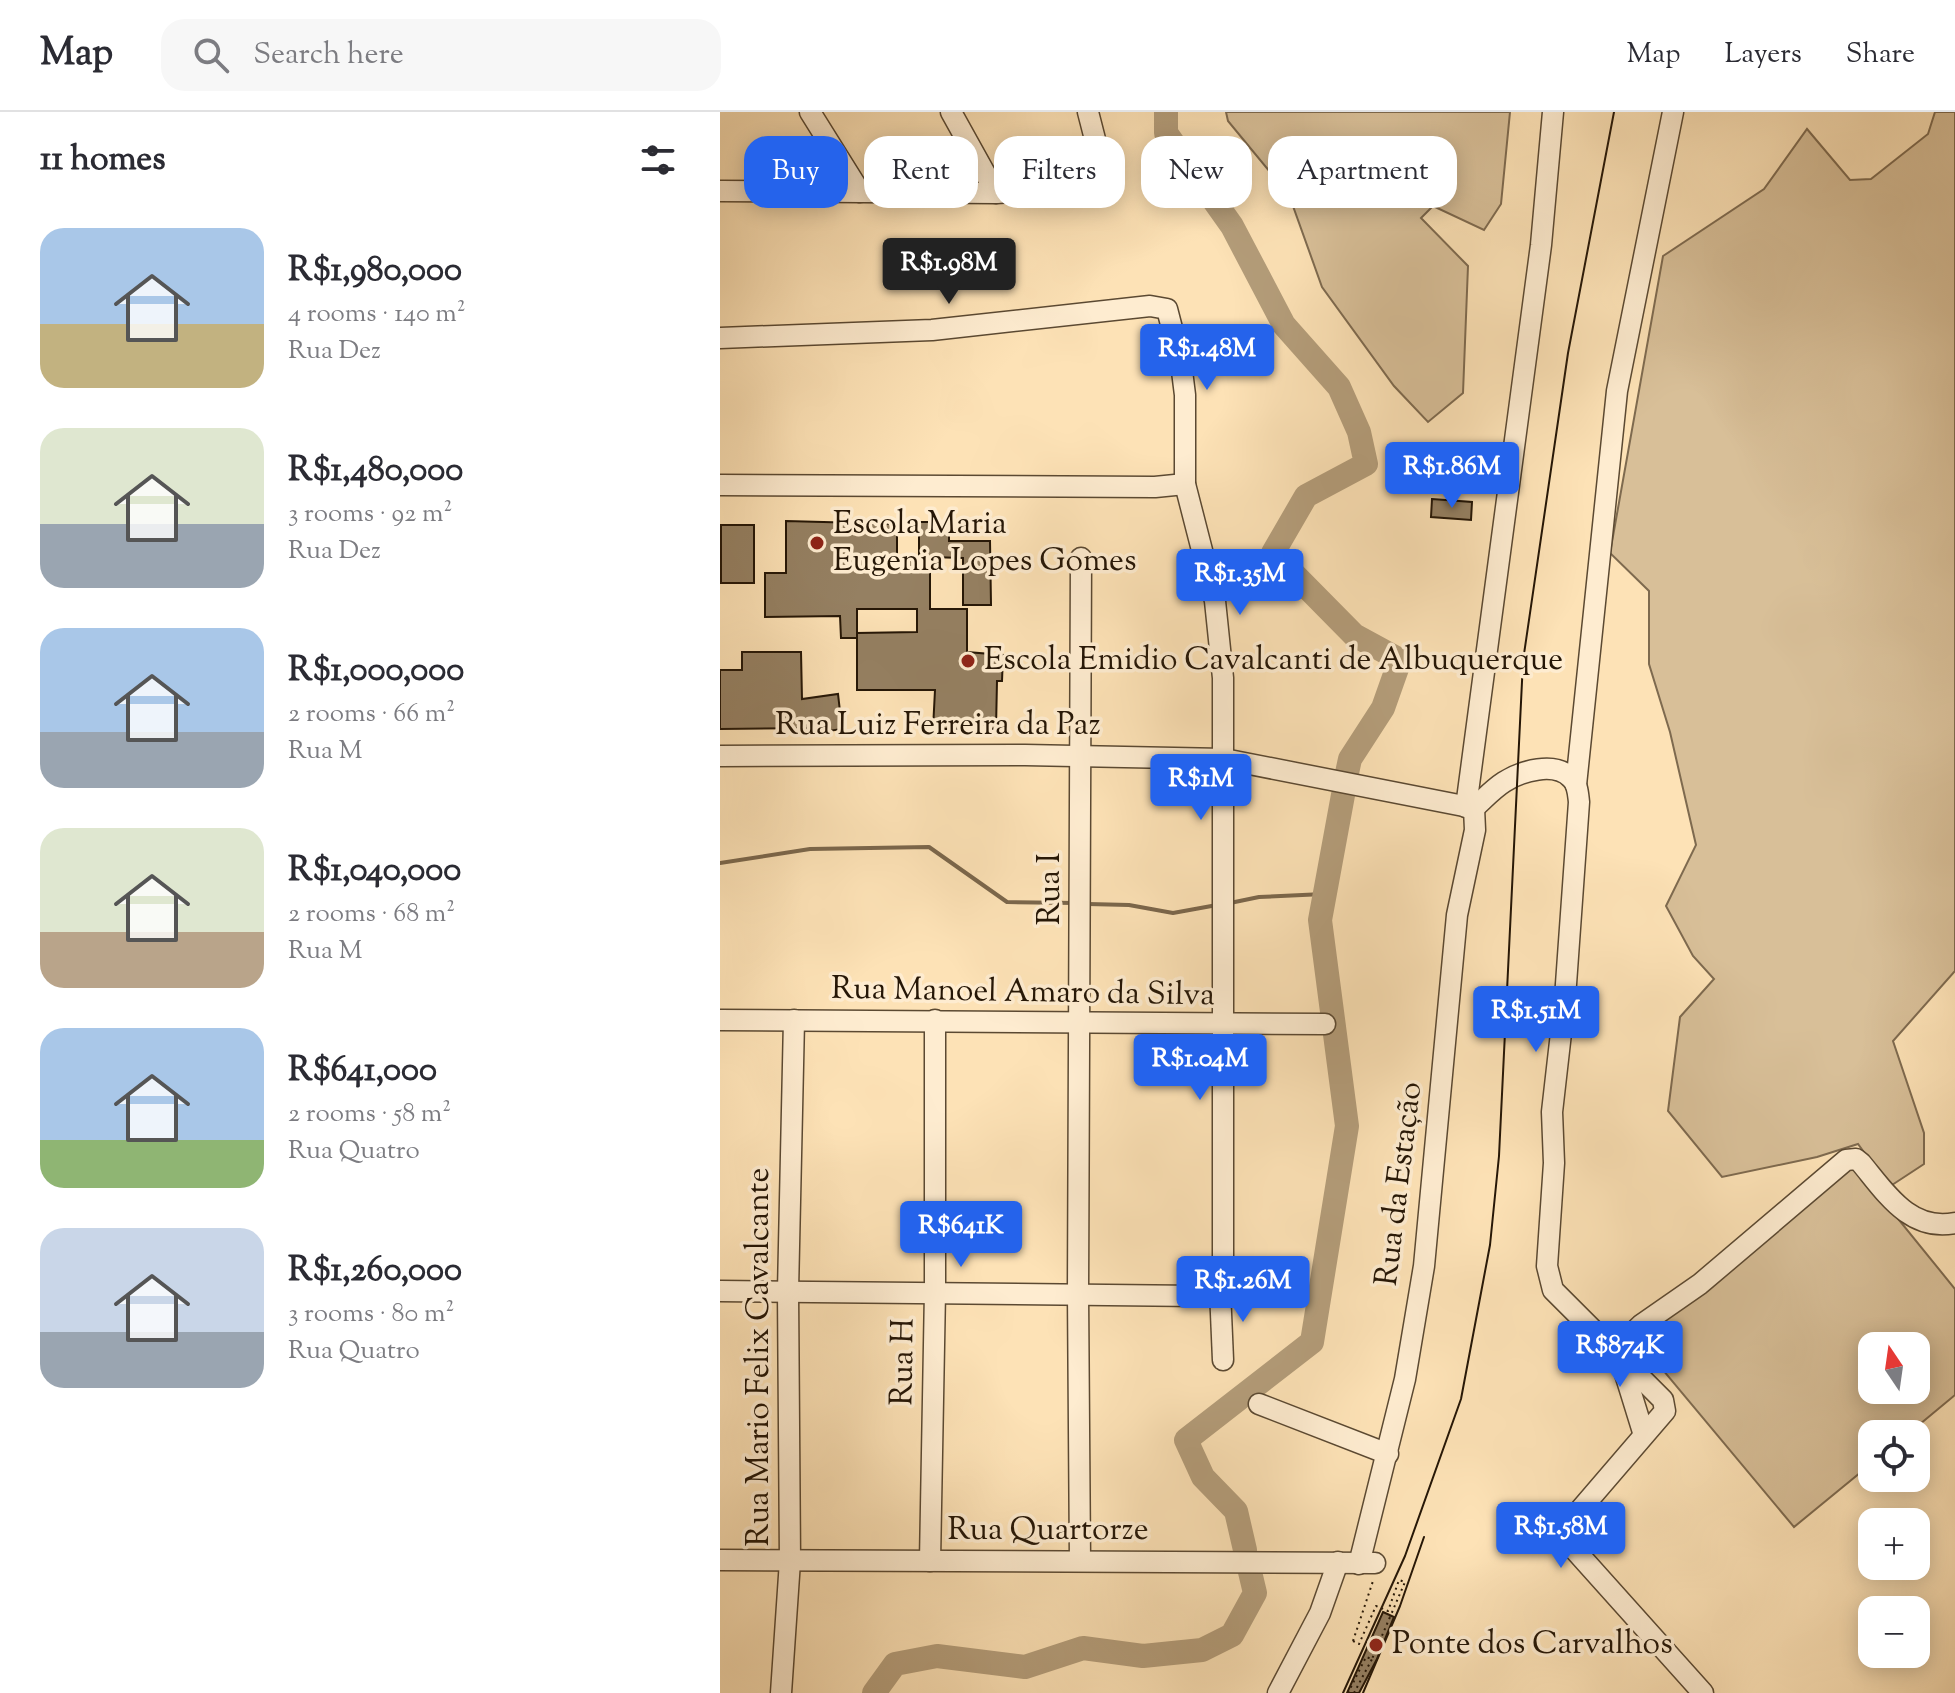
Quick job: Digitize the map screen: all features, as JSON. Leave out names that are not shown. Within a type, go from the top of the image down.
[{"type":"street","points":[[810,112],[860,192]]},
{"type":"street","points":[[951,112],[994,189]]},
{"type":"street","points":[[1088,112],[1094,136]]},
{"type":"street","name":"Rua da Estação","points":[[1367,1563],[1424,1266],[1457,915],[1475,830],[1470,807],[1541,245],[1553,112]]},
{"type":"street","points":[[1673,112],[1617,391],[1576,785],[1579,802],[1574,889],[1552,1112],[1554,1163],[1547,1266],[1553,1290],[1663,1400],[1665,1411],[1643,1432],[1568,1524],[1565,1539],[1703,1693]]},
{"type":"street","points":[[720,191],[994,193]]},
{"type":"street","points":[[720,338],[932,330],[1161,307],[1167,309],[1181,363],[1185,395],[1185,484],[1209,573],[1220,630],[1224,759],[1221,1025],[1223,1360]]},
{"type":"street","points":[[720,485],[1155,487],[1185,484]]},
{"type":"street","points":[[1080,757],[1081,558]]},
{"type":"street","name":"Rua Luiz Ferreira da Paz","points":[[720,756],[1224,759],[1470,807]]},
{"type":"street","name":"Rua I","points":[[1080,757],[1080,1561]]},
{"type":"street","points":[[1470,807],[1505,782],[1528,771],[1561,771],[1576,785]]},
{"type":"street","name":"Rua Manoel Amaro da Silva","points":[[720,1020],[1325,1024]]},
{"type":"street","name":"Rua Mario Felix Cavalcante","points":[[781,1693],[790,1561],[788,1291],[794,1020]]},
{"type":"street","name":"Rua H","points":[[930,1561],[935,1291],[935,1020]]},
{"type":"street","points":[[1617,1356],[1641,1325],[1700,1284],[1846,1160],[1856,1159],[1861,1163],[1882,1192],[1918,1220],[1929,1224],[1955,1223]]},
{"type":"street","points":[[720,1291],[1199,1296],[1221,1285]]},
{"type":"street","points":[[1617,1356],[1643,1432]]},
{"type":"street","points":[[1259,1404],[1388,1454]]},
{"type":"street","name":"Rua Quartorze","points":[[720,1560],[1367,1563]]},
{"type":"street","points":[[1278,1693],[1320,1613],[1338,1562]]},
{"type":"path","points":[[1354,1693],[1405,1582],[1399,1580],[1388,1611],[1376,1606],[1359,1644],[1353,1641],[1375,1574],[1367,1563]]},
{"type":"path","points":[[1348,1693],[1366,1657],[1372,1659]]},
{"type":"shaded area","points":[[1226,112],[1510,112],[1501,204],[1484,230],[1437,208],[1457,208],[1457,136],[1268,136],[1268,170],[1252,150],[1252,136],[1240,136],[1228,121]]},
{"type":"shaded area","points":[[1935,112],[1955,112],[1955,971],[1893,1041],[1924,1133],[1924,1164],[1889,1187],[1858,1144],[1817,1157],[1722,1177],[1668,1111],[1680,1017],[1714,979],[1693,956],[1666,906],[1696,845],[1670,732],[1649,664],[1649,591],[1610,553],[1663,256],[1764,189],[1807,129],[1850,180],[1871,179],[1928,134]]},
{"type":"shaded area","points":[[1294,208],[1431,208],[1421,218],[1468,266],[1463,393],[1428,422],[1394,386],[1322,287]]},
{"type":"shaded area","points":[[1852,1162],[1955,1289],[1955,1395],[1925,1420],[1858,1420],[1858,1474],[1794,1527],[1637,1339]]},
{"type":"building","points":[[1432,499],[1472,502],[1471,520],[1431,517]]},
{"type":"building","points":[[786,521],[897,524],[897,560],[919,560],[919,522],[949,522],[949,541],[990,541],[991,605],[963,605],[963,558],[930,557],[930,609],[967,609],[967,652],[1003,655],[1002,681],[997,681],[996,729],[933,729],[935,690],[857,690],[857,638],[841,638],[840,616],[765,617],[765,573],[786,573]],"holes":[[[857,609],[917,609],[917,632],[857,633]]]},
{"type":"building","points":[[721,525],[754,525],[754,583],[721,583]]},
{"type":"building","points":[[742,652],[801,652],[802,699],[838,694],[842,729],[815,733],[815,728],[720,729],[720,670],[742,670]]},
{"type":"building","name":"Ponte dos Carvalhos","points":[[1383,1612],[1394,1617],[1377,1659],[1359,1693],[1347,1693]]},
{"type":"waterway","points":[[1166,112],[1166,133],[1232,226],[1284,325],[1339,387],[1359,432],[1366,464],[1306,496],[1273,553],[1354,635],[1400,660],[1383,708],[1350,759],[1347,773]]},
{"type":"waterway","points":[[1245,1550],[1236,1511],[1203,1477],[1186,1440],[1312,1342],[1347,1126],[1320,920],[1343,795]]},
{"type":"waterway","points":[[720,863],[810,849],[929,847],[1007,902],[1075,903]]},
{"type":"waterway","points":[[1230,903],[1259,897],[1324,894]]},
{"type":"waterway","points":[[1088,904],[1129,905],[1173,913],[1217,905]]},
{"type":"waterway","points":[[874,1693],[895,1664],[937,1656],[1025,1667],[1083,1648],[1143,1656],[1202,1650],[1232,1635],[1255,1593],[1250,1572]]},
{"type":"tram line","points":[[1343,1693],[1405,1556],[1461,1399],[1490,1245],[1499,1156],[1523,661],[1568,353],[1614,112]]},
{"type":"tram line","points":[[1363,1693],[1400,1606],[1424,1537]]},
{"type":"place","name":"Escola Maria Eugenia Lopes Gomes","points":[[817,543]]},
{"type":"place","name":"Escola Emidio Cavalcanti de Albuquerque","points":[[968,661]]},
{"type":"place","name":"Ponte dos Carvalhos","points":[[1376,1645]]}]
